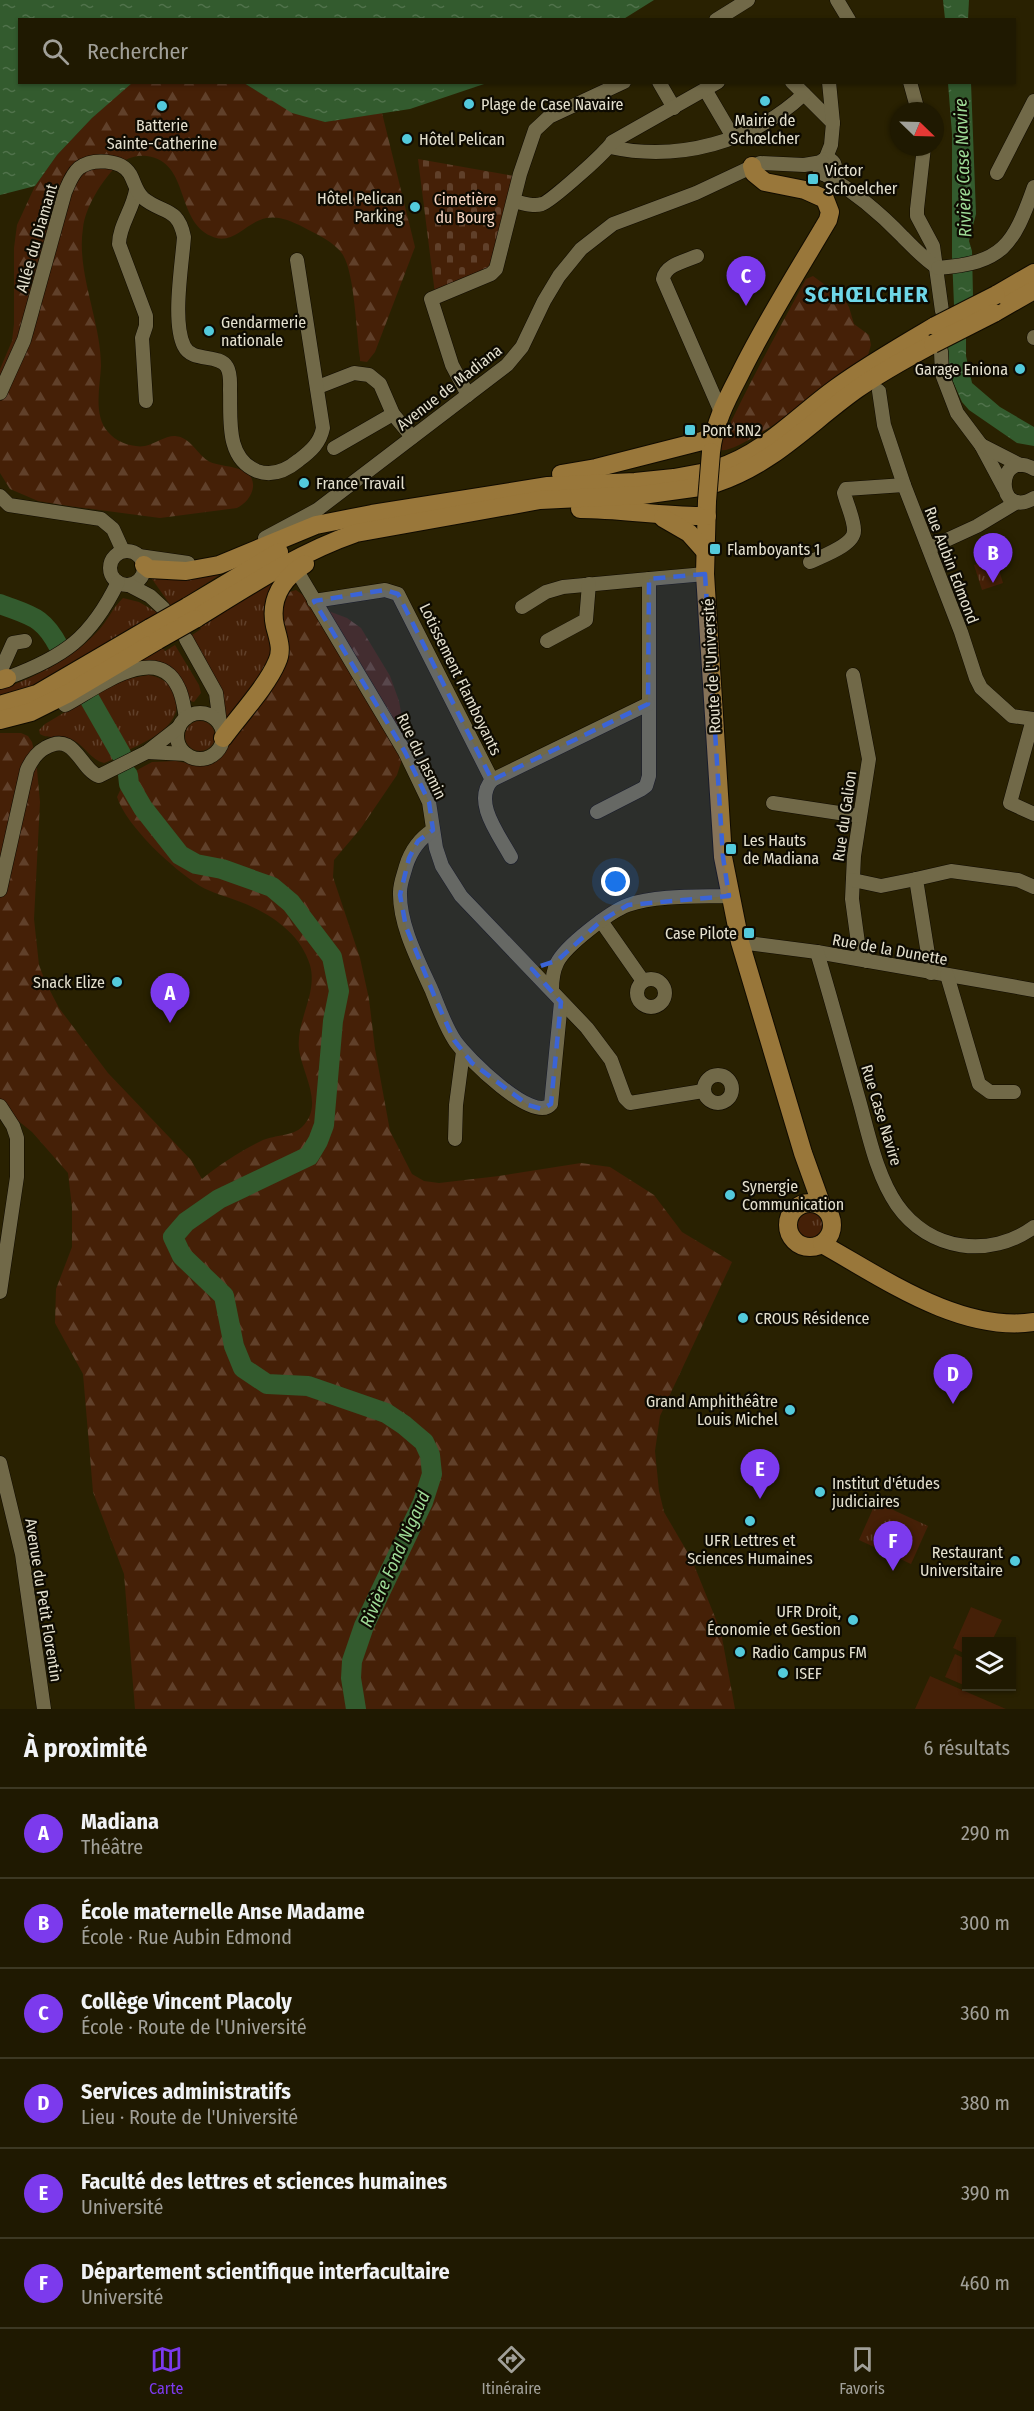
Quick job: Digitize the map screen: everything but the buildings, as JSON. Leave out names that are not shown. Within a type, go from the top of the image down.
[{"type":"main road","name":"Route de l'Université","points":[[752,166],[754,173],[765,182],[805,190],[825,199],[830,212],[828,220],[779,300],[721,412],[709,477],[705,574],[723,857],[740,942],[803,1153],[813,1205],[830,1214],[827,1237]]},
{"type":"main road","points":[[998,305],[1034,273]]},
{"type":"main road","points":[[998,305],[1034,279]]},
{"type":"main road","points":[[659,516],[709,477],[771,440],[869,364],[1034,290]]},
{"type":"main road","points":[[998,305],[1034,298]]},
{"type":"main road","points":[[221,731],[267,679],[279,659],[280,648],[274,620],[274,603],[286,579],[298,568],[338,549],[508,484],[596,468],[702,441],[709,477]]},
{"type":"main road","points":[[497,508],[540,500],[642,495],[709,477]]},
{"type":"main road","points":[[0,720],[31,712],[93,677],[154,634],[191,613],[327,543],[356,533],[446,509],[548,486],[709,477]]},
{"type":"main road","points":[[142,564],[149,569],[186,571],[212,567],[316,525],[372,514],[446,509],[602,509],[659,516],[689,533],[705,551]]},
{"type":"main road","points":[[191,613],[284,549],[321,531],[372,514]]},
{"type":"main road","points":[[0,705],[66,692]]},
{"type":"main road","points":[[813,1205],[794,1210],[790,1215],[789,1234],[805,1247],[827,1237],[865,1268],[900,1288],[957,1313],[1006,1323],[1034,1322]]},
{"type":"street","points":[[736,14],[748,0]]},
{"type":"street","points":[[837,0],[848,18]]},
{"type":"street","points":[[468,395],[452,366],[431,299],[491,274],[496,269],[531,136],[544,120],[620,84]]},
{"type":"street","points":[[660,84],[674,108]]},
{"type":"street","points":[[514,201],[542,205],[552,200],[610,147],[612,142],[715,84]]},
{"type":"street","points":[[794,84],[833,123]]},
{"type":"street","points":[[829,84],[833,123],[827,167],[842,184],[902,236],[921,257],[938,268],[981,262],[999,253],[1023,217],[1034,187]]},
{"type":"street","points":[[911,84],[916,102]]},
{"type":"street","points":[[706,91],[733,137]]},
{"type":"street","points":[[610,147],[659,152],[691,151],[733,137],[774,117],[804,94]]},
{"type":"street","points":[[997,173],[1034,101]]},
{"type":"street","points":[[923,156],[916,209],[933,246],[938,268],[938,333],[942,374],[946,387],[957,413],[981,445],[1009,494],[1028,502],[1034,498]]},
{"type":"street","name":"Allée du Diamant","points":[[0,393],[24,340],[65,192],[72,175],[81,167],[91,163],[103,161],[117,164],[130,174],[136,190],[152,204],[168,210],[182,226],[184,237],[178,323],[184,347],[195,355],[218,361],[227,366],[230,375],[233,444],[236,453],[255,470],[274,474],[296,462],[318,443],[322,428],[318,387],[297,260]]},
{"type":"street","name":"Avenue de Madiana","points":[[142,564],[189,563],[228,554],[259,541],[317,510],[516,356],[559,276],[581,249],[613,224],[696,193],[760,163],[827,167]]},
{"type":"street","points":[[136,190],[134,203],[119,244],[146,316],[142,338],[146,401]]},
{"type":"street","points":[[697,256],[668,268],[663,279],[721,412]]},
{"type":"street","points":[[318,387],[354,373],[363,373],[380,384],[393,414],[412,437]]},
{"type":"street","name":"Rue Aubin Edmond","points":[[879,390],[884,425],[904,484],[961,632],[969,662],[981,688],[1012,716],[1033,719]]},
{"type":"street","points":[[334,448],[393,414]]},
{"type":"street","points":[[981,445],[1029,467]]},
{"type":"street","points":[[929,548],[977,526],[1004,510],[1009,494],[1004,482],[1009,471],[1029,467]]},
{"type":"street","points":[[810,562],[847,544],[853,538],[854,530],[844,493],[846,489],[904,484]]},
{"type":"street","points":[[0,496],[9,505],[101,519],[113,529],[123,551]]},
{"type":"street","points":[[123,551],[129,551],[142,564],[147,582],[166,608],[150,596],[123,583],[112,574],[110,565],[115,556],[123,551]]},
{"type":"street","points":[[2,674],[48,662],[70,647],[95,622],[123,583],[138,580],[142,564]]},
{"type":"street","points":[[522,608],[546,592],[562,587],[705,574]]},
{"type":"street","name":"Rue du Jasmin","points":[[300,576],[405,752],[429,802],[442,866],[460,896],[587,1029],[610,1059],[625,1098],[630,1103],[703,1090]]},
{"type":"street","points":[[597,812],[646,786],[651,764],[648,704],[649,579]]},
{"type":"street","points":[[547,641],[586,620],[589,584]]},
{"type":"street","name":"Lotissement Flamboyants","points":[[314,601],[385,590],[398,594],[492,780],[486,788],[484,803],[511,857]]},
{"type":"street","points":[[2,674],[13,643],[25,640]]},
{"type":"street","points":[[0,890],[27,770],[39,751],[56,743],[66,745],[77,753],[97,776],[147,752],[188,719],[206,701],[207,691],[183,640],[216,693],[221,731],[218,749],[209,757],[197,759],[186,754],[147,752]]},
{"type":"street","points":[[93,677],[156,668],[166,673],[176,683],[188,719],[178,742],[186,754]]},
{"type":"street","name":"Rue du Galion","points":[[853,675],[869,759],[859,816],[852,899],[858,943],[867,961]]},
{"type":"street","points":[[492,780],[648,704]]},
{"type":"street","points":[[188,719],[210,715],[221,731]]},
{"type":"street","points":[[1033,719],[1010,803],[1034,814]]},
{"type":"street","points":[[773,803],[859,816]]},
{"type":"street","points":[[433,830],[418,841],[400,884],[406,927],[419,963],[454,1040],[463,1052],[481,1071],[528,1105],[542,1109],[548,1108],[551,1104],[561,1002]]},
{"type":"street","points":[[853,880],[881,886],[951,871],[1018,880],[1034,887]]},
{"type":"street","points":[[916,879],[931,972]]},
{"type":"street","points":[[529,966],[558,960],[601,921],[628,905],[663,899],[729,896]]},
{"type":"street","points":[[601,921],[643,981]]},
{"type":"street","name":"Rue de la Dunette","points":[[740,942],[817,952],[1034,990]]},
{"type":"street","name":"Rue Case Navire","points":[[817,952],[874,1155],[895,1202],[904,1214],[915,1226],[929,1234],[959,1245],[982,1247],[999,1244],[1019,1238],[1034,1227]]},
{"type":"street","points":[[552,990],[558,960]]},
{"type":"street","points":[[947,975],[979,1084],[990,1092],[1014,1092]]},
{"type":"street","points":[[455,1139],[456,1105],[463,1052]]},
{"type":"street","points":[[0,1106],[7,1125],[17,1138],[17,1177],[4,1238],[0,1292]]},
{"type":"street","name":"Avenue du Petit Florentin","points":[[0,1463],[22,1554],[44,1709]]},
{"type":"highlighted area","points":[[705,574],[723,857],[729,896],[628,905],[601,921],[558,960],[532,969],[561,1002],[551,1104],[542,1109],[528,1105],[472,1063],[454,1040],[436,1000],[406,927],[400,895],[409,858],[418,841],[433,830],[429,802],[405,752],[314,601],[385,590],[398,594],[492,780],[648,704],[649,579]]},
{"type":"green space","points":[[130,84],[246,84],[325,122],[382,113],[415,247],[375,352],[367,362],[360,361],[353,290],[347,264],[340,250],[314,232],[287,220],[266,218],[231,237],[224,239],[211,236],[192,218],[177,180],[170,169],[161,161],[147,156],[132,157],[115,168],[97,191],[87,213],[83,228],[83,262],[100,349],[98,400],[103,425],[115,439],[135,446],[149,445],[171,436],[181,437],[210,462],[244,471],[252,480],[253,487],[248,499],[237,508],[160,518],[69,506],[38,501],[10,489],[0,473],[0,369],[12,341],[14,248],[17,225],[35,186],[57,155],[92,118]]},
{"type":"green space","name":"Cimetière du Bourg","points":[[418,159],[514,176],[491,270],[435,294]]},
{"type":"green space","points":[[813,276],[844,299],[854,324],[869,335],[871,345],[868,355],[819,394],[771,427],[732,448],[721,450],[720,445],[740,403],[806,279]]},
{"type":"green space","points":[[995,557],[1003,583],[982,590],[974,565]]},
{"type":"green space","points":[[235,565],[171,606],[152,579],[154,576]]},
{"type":"green space","points":[[280,575],[269,664],[228,723],[189,637],[201,629],[199,625]]},
{"type":"green space","points":[[296,590],[323,609],[347,618],[361,628],[390,676],[399,701],[404,729],[403,756],[397,775],[361,828],[334,860],[333,877],[360,958],[369,999],[375,1049],[390,1131],[412,1174],[424,1181],[439,1183],[581,1163],[610,1167],[654,1195],[682,1232],[732,1262],[660,1416],[655,1451],[659,1491],[664,1512],[692,1560],[721,1632],[735,1709],[135,1709],[124,1574],[93,1492],[83,1374],[55,1323],[56,1289],[72,1247],[72,1207],[68,1173],[32,1132],[0,1106],[0,733],[21,733],[28,736],[32,742],[36,759],[40,802],[34,919],[39,965],[45,981],[59,1008],[108,1073],[191,1160],[202,1179],[255,1144],[298,1130],[309,1118],[312,1099],[301,1059],[299,1038],[311,986],[310,965],[305,953],[291,933],[271,917],[200,886],[177,869],[130,821],[117,797],[125,780],[152,762],[176,761],[203,766],[216,762],[233,734],[267,691],[284,599],[289,592]]},
{"type":"green space","points":[[123,598],[139,602],[158,613],[31,688],[0,697],[0,690],[39,673],[76,651],[101,628]]},
{"type":"green space","points":[[175,645],[199,685],[201,693],[194,702],[190,701],[182,683],[131,666],[162,647],[165,651]]},
{"type":"green space","points":[[148,675],[160,678],[172,689],[177,704],[171,722],[147,741],[104,763],[95,759],[73,740],[40,734],[39,730],[45,724],[117,681]]},
{"type":"green space","points":[[200,721],[211,725],[215,736],[211,747],[200,751],[189,747],[185,736],[189,725]]},
{"type":"green space","points":[[810,1207],[823,1212],[828,1225],[823,1238],[810,1243],[797,1238],[792,1225],[797,1212]]},
{"type":"green space","points":[[876,1502],[928,1526],[911,1564],[859,1540]]},
{"type":"green space","points":[[971,1607],[1002,1620],[994,1637],[962,1637],[962,1652],[953,1648]]},
{"type":"green space","points":[[955,1654],[962,1657],[962,1684],[945,1677]]},
{"type":"green space","points":[[930,1676],[1006,1709],[915,1709]]},
{"type":"water","points":[[0,0],[654,0],[625,18],[18,18],[18,84],[131,84],[92,118],[57,155],[35,186],[0,195]]},
{"type":"water","points":[[943,0],[969,0],[968,18],[945,18]]},
{"type":"water","points":[[246,84],[484,84],[410,109],[325,122],[292,113]]},
{"type":"water","name":"Rivière Case Navire","points":[[948,84],[971,84],[976,214],[969,241],[972,251],[973,296],[966,338],[966,356],[972,383],[1000,407],[1034,427],[1034,446],[1017,443],[969,410],[962,402],[950,375],[948,347],[954,305],[952,134]]},
{"type":"waterway","name":"Rivière Fond Nigaud","points":[[0,604],[35,618],[47,629],[59,647]]},
{"type":"waterway","name":"Rivière Fond Nigaud","points":[[89,698],[121,754]]},
{"type":"waterway","name":"Rivière Fond Nigaud","points":[[128,775],[129,784],[143,808],[180,855],[196,864],[222,869],[272,887],[291,903],[332,957],[339,991],[333,1021],[324,1125],[318,1141],[309,1156],[219,1199],[186,1222],[173,1237],[182,1256],[224,1296],[234,1346],[243,1368],[267,1384],[308,1386],[386,1413],[424,1442],[430,1455],[432,1474],[423,1502],[364,1626],[352,1661],[351,1678],[356,1709]]},
{"type":"place","name":"Mairie de Schœlcher","points":[[765,101]]},
{"type":"place","name":"Plage de Case Navaire","points":[[469,104]]},
{"type":"place","name":"Batterie Sainte-Catherine","points":[[162,106]]},
{"type":"place","name":"Hôtel Pelican","points":[[407,139]]},
{"type":"place","name":"Victor Schoelcher","points":[[813,179]]},
{"type":"place","name":"Hôtel Pelican Parking","points":[[415,207]]},
{"type":"place","name":"Collège Vincent Placoly","points":[[746,306]]},
{"type":"place","name":"Gendarmerie nationale","points":[[209,331]]},
{"type":"place","name":"Garage Eniona","points":[[1020,369]]},
{"type":"place","name":"Pont RN2","points":[[690,430]]},
{"type":"place","name":"France Travail","points":[[304,483]]},
{"type":"place","name":"Flamboyants 1","points":[[715,549]]},
{"type":"place","name":"École maternelle Anse Madame","points":[[993,583]]},
{"type":"place","name":"Les Hauts de Madiana","points":[[731,849]]},
{"type":"place","name":"Case Pilote","points":[[749,933]]},
{"type":"place","name":"Snack Elize","points":[[117,982]]},
{"type":"place","name":"Madiana","points":[[170,1023]]},
{"type":"place","name":"Synergie Communication","points":[[730,1195]]},
{"type":"place","name":"CROUS Résidence","points":[[743,1318]]},
{"type":"place","name":"Services administratifs","points":[[953,1404]]},
{"type":"place","name":"Grand Amphithéâtre Louis Michel","points":[[790,1410]]},
{"type":"place","name":"Institut d'études judiciaires","points":[[820,1492]]},
{"type":"place","name":"Faculté des lettres et sciences humaines","points":[[760,1499]]},
{"type":"place","name":"UFR Lettres et Sciences Humaines","points":[[750,1521]]},
{"type":"place","name":"Restaurant Universitaire","points":[[1015,1561]]},
{"type":"place","name":"Département scientifique interfacultaire","points":[[893,1571]]},
{"type":"place","name":"UFR Droit, Économie et Gestion","points":[[853,1620]]},
{"type":"place","name":"Radio Campus FM","points":[[740,1652]]},
{"type":"place","name":"ISEF","points":[[783,1673]]},
{"type":"district","name":"SCHŒLCHER","points":[[867,294]]}]
